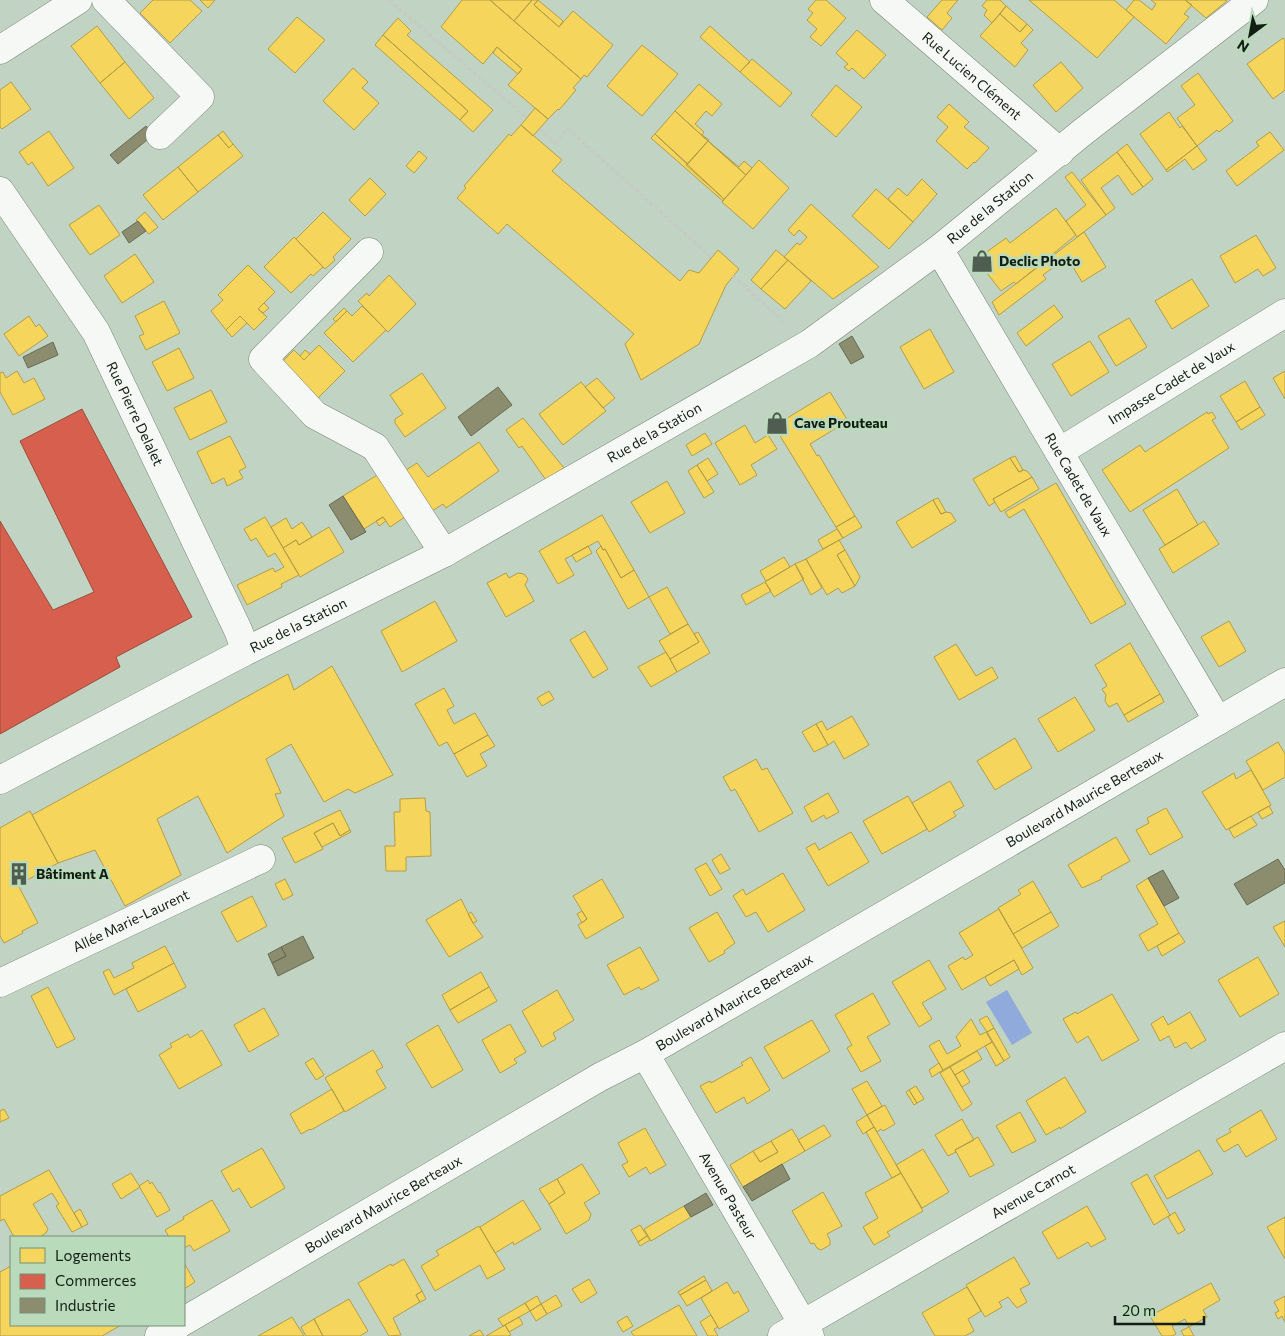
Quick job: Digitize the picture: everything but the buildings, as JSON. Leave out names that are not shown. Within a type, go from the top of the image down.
[{"type":"street","points":[[0,50],[78,0]]},
{"type":"street","points":[[106,0],[200,97],[160,135]]},
{"type":"street","name":"Rue Lucien Clément","points":[[884,0],[1060,152]]},
{"type":"street","name":"Rue de la Station","points":[[0,780],[246,651],[444,553],[809,344],[939,249],[1084,131],[1254,0]]},
{"type":"street","name":"Rue Pierre Delalet","points":[[0,192],[96,332],[238,630],[246,651]]},
{"type":"street","name":"Rue Cadet de Vaux","points":[[939,249],[1218,721]]},
{"type":"street","points":[[369,252],[263,359],[315,415],[375,447],[444,553]]},
{"type":"street","name":"Impasse Cadet de Vaux","points":[[1059,452],[1285,313]]},
{"type":"street","name":"Boulevard Maurice Berteaux","points":[[185,1320],[600,1077],[645,1054],[1285,682]]},
{"type":"street","name":"Allée Marie-Laurent","points":[[0,983],[261,859]]},
{"type":"street","name":"Avenue Carnot","points":[[798,1332],[1285,1046]]},
{"type":"street","name":"Avenue Pasteur","points":[[645,1054],[798,1332]]},
{"type":"street","points":[[159,1336],[176,1326]]},
{"type":"path","points":[[389,0],[526,118]]},
{"type":"path","points":[[540,129],[556,143],[568,129],[712,258]]},
{"type":"path","points":[[733,276],[809,344]]},
{"type":"water","points":[[1007,990],[1032,1033],[1012,1045],[986,1002]]},
{"type":"place","name":"Declic Photo","points":[[982,261]]},
{"type":"place","name":"Cave Prouteau","points":[[777,423]]},
{"type":"place","name":"Bâtiment A","points":[[19,874]]}]
